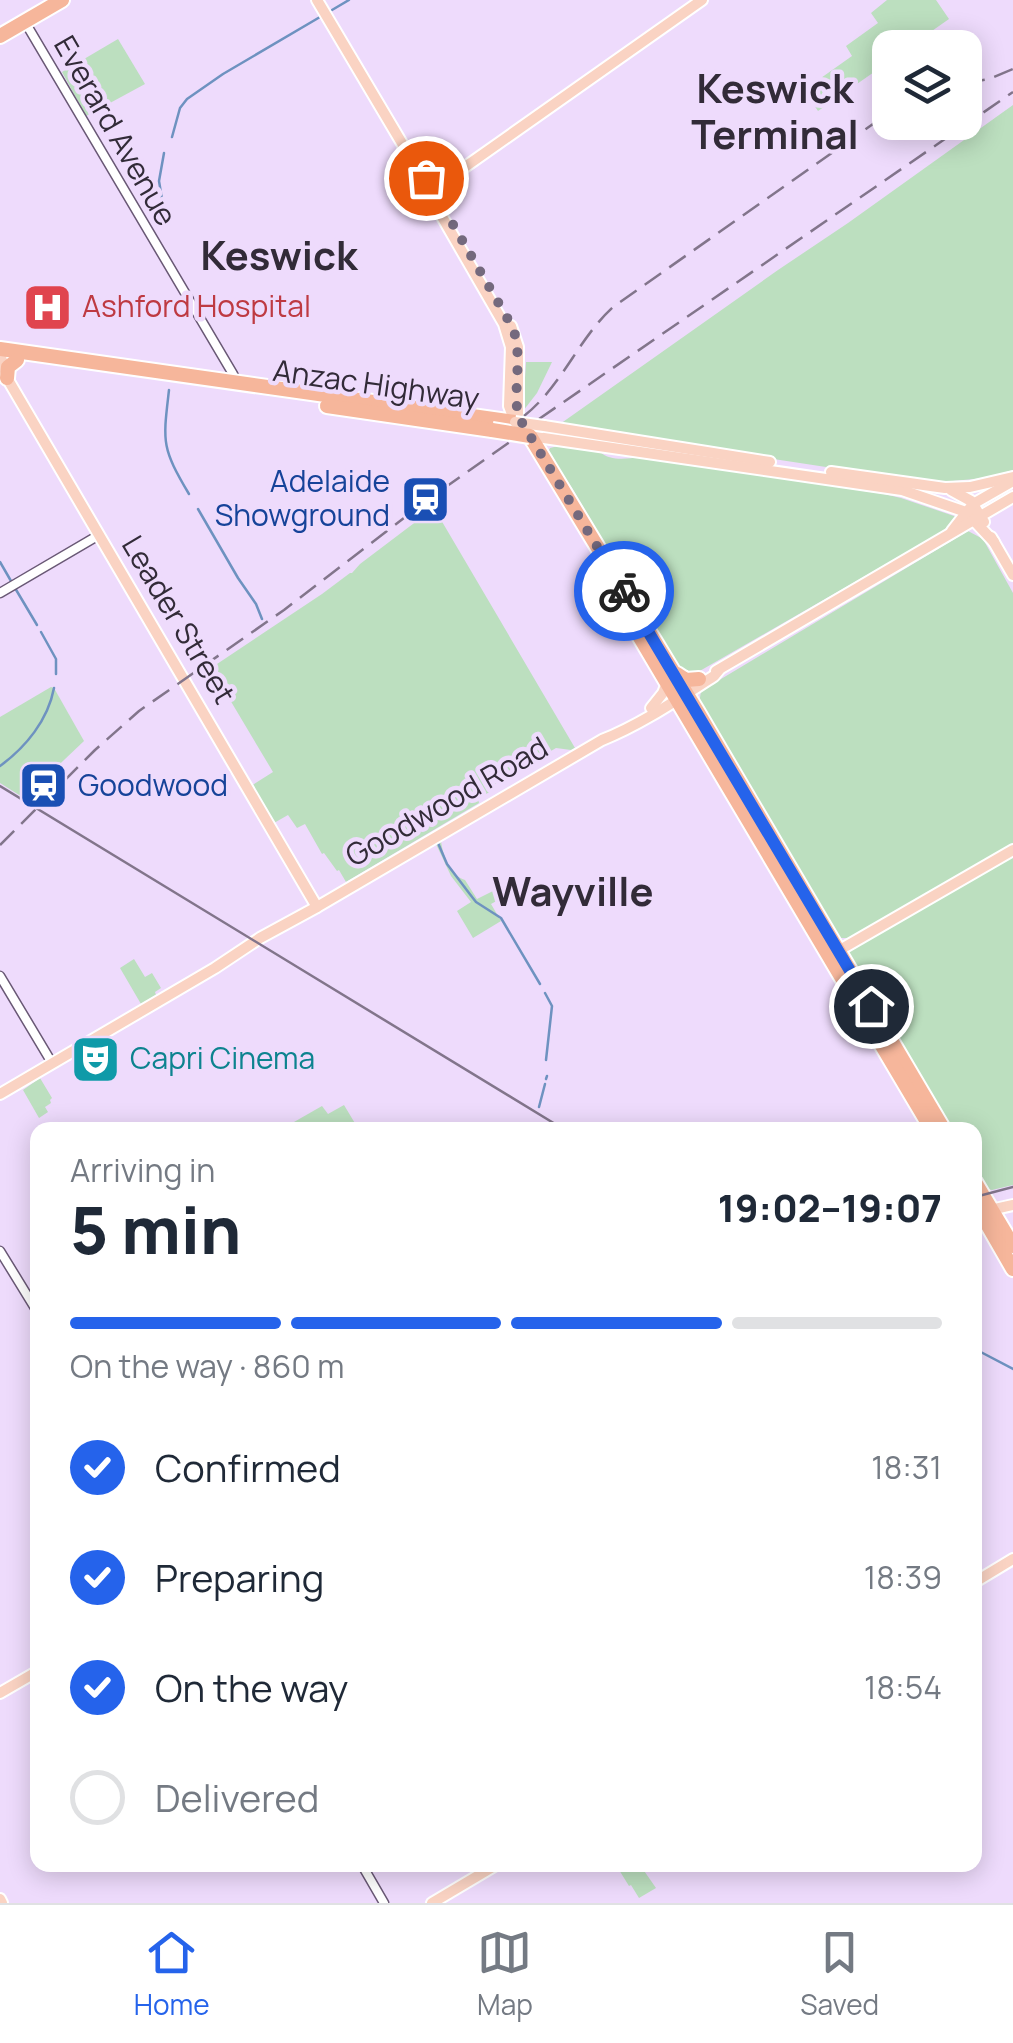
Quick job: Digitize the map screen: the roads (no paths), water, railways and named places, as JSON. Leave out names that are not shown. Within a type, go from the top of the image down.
[{"type":"highway","points":[[12,26],[50,0]]},
{"type":"highway","points":[[12,26],[62,0]]},
{"type":"highway","name":"Anzac Highway","points":[[0,349],[18,356]]},
{"type":"highway","points":[[7,378],[8,367],[18,356]]},
{"type":"highway","name":"Anzac Highway","points":[[0,357],[92,365],[521,427]]},
{"type":"highway","points":[[488,424],[521,427]]},
{"type":"highway","points":[[521,427],[669,666],[686,680],[702,680]]},
{"type":"highway","points":[[521,427],[676,700],[838,951],[939,1122]]},
{"type":"highway","points":[[591,538],[594,560]]},
{"type":"highway","points":[[632,606],[640,626],[635,630]]},
{"type":"highway","points":[[669,666],[676,700]]},
{"type":"highway","points":[[763,831],[774,853],[768,855],[927,1122]]},
{"type":"highway","points":[[838,951],[838,970]]},
{"type":"highway","points":[[864,1014],[870,1014],[881,1024]]},
{"type":"highway","points":[[982,1211],[1006,1242],[1013,1268]]},
{"type":"main road","points":[[317,0],[403,145],[412,153],[504,324],[515,359],[521,427]]},
{"type":"main road","points":[[433,190],[702,0]]},
{"type":"main road","name":"Leader Street","points":[[0,357],[7,378],[318,907]]},
{"type":"main road","name":"Anzac Highway","points":[[521,427],[544,426],[893,488],[974,517]]},
{"type":"main road","name":"Anzac Highway","points":[[521,427],[555,440],[945,488]]},
{"type":"main road","points":[[545,462],[544,446],[555,440]]},
{"type":"main road","points":[[945,488],[1013,479]]},
{"type":"main road","points":[[974,517],[1013,479]]},
{"type":"main road","points":[[945,488],[962,494],[1013,575]]},
{"type":"main road","points":[[974,517],[1013,494]]},
{"type":"main road","name":"Goodwood Road","points":[[0,1094],[602,740],[629,728],[974,517]]},
{"type":"main road","points":[[676,700],[696,696],[702,680]]},
{"type":"main road","points":[[818,937],[838,951],[1013,850]]},
{"type":"main road","points":[[982,1208],[1013,1202]]},
{"type":"main road","points":[[982,1578],[1013,1560]]},
{"type":"main road","points":[[0,1693],[30,1676]]},
{"type":"main road","points":[[432,1903],[484,1872]]},
{"type":"street","name":"Everard Avenue","points":[[12,26],[36,40],[228,366],[235,386]]},
{"type":"street","points":[[0,593],[99,535]]},
{"type":"street","points":[[0,976],[52,1063]]},
{"type":"street","points":[[0,1251],[30,1300]]},
{"type":"street","points":[[366,1872],[384,1903]]},
{"type":"waterway","points":[[332,10],[349,0]]},
{"type":"waterway","points":[[172,137],[180,108],[187,99],[320,17]]},
{"type":"waterway","points":[[164,153],[159,181],[164,211]]},
{"type":"waterway","points":[[169,390],[166,444],[189,494]]},
{"type":"waterway","points":[[198,509],[262,619]]},
{"type":"waterway","points":[[0,562],[11,581]]},
{"type":"waterway","points":[[15,588],[37,625]]},
{"type":"waterway","points":[[41,632],[56,659],[56,674]]},
{"type":"waterway","points":[[0,766],[34,732],[47,711],[54,688]]},
{"type":"waterway","points":[[438,843],[447,864],[476,902],[501,918],[540,984]]},
{"type":"waterway","points":[[545,993],[552,1006],[546,1060]]},
{"type":"waterway","points":[[539,1107],[545,1084]]},
{"type":"waterway","points":[[982,1353],[1013,1369]]},
{"type":"tram line","points":[[0,786],[552,1122]]},
{"type":"tram line","points":[[982,1195],[1013,1187]]},
{"type":"railway","points":[[982,80],[1013,69]]},
{"type":"railway","points":[[539,419],[1013,92]]},
{"type":"railway","points":[[524,416],[549,391],[613,307],[872,125]]},
{"type":"railway","points":[[0,845],[139,711],[284,610],[514,439]]},
{"type":"place","name":"Ashford Hospital","points":[[47,307]]},
{"type":"place","name":"Adelaide Showground","points":[[425,499]]},
{"type":"place","name":"Goodwood","points":[[43,786]]},
{"type":"place","name":"Capri Cinema","points":[[95,1059]]},
{"type":"district","name":"Keswick Terminal","points":[[775,112]]},
{"type":"district","name":"Keswick","points":[[279,256]]},
{"type":"district","name":"Wayville","points":[[573,892]]}]
